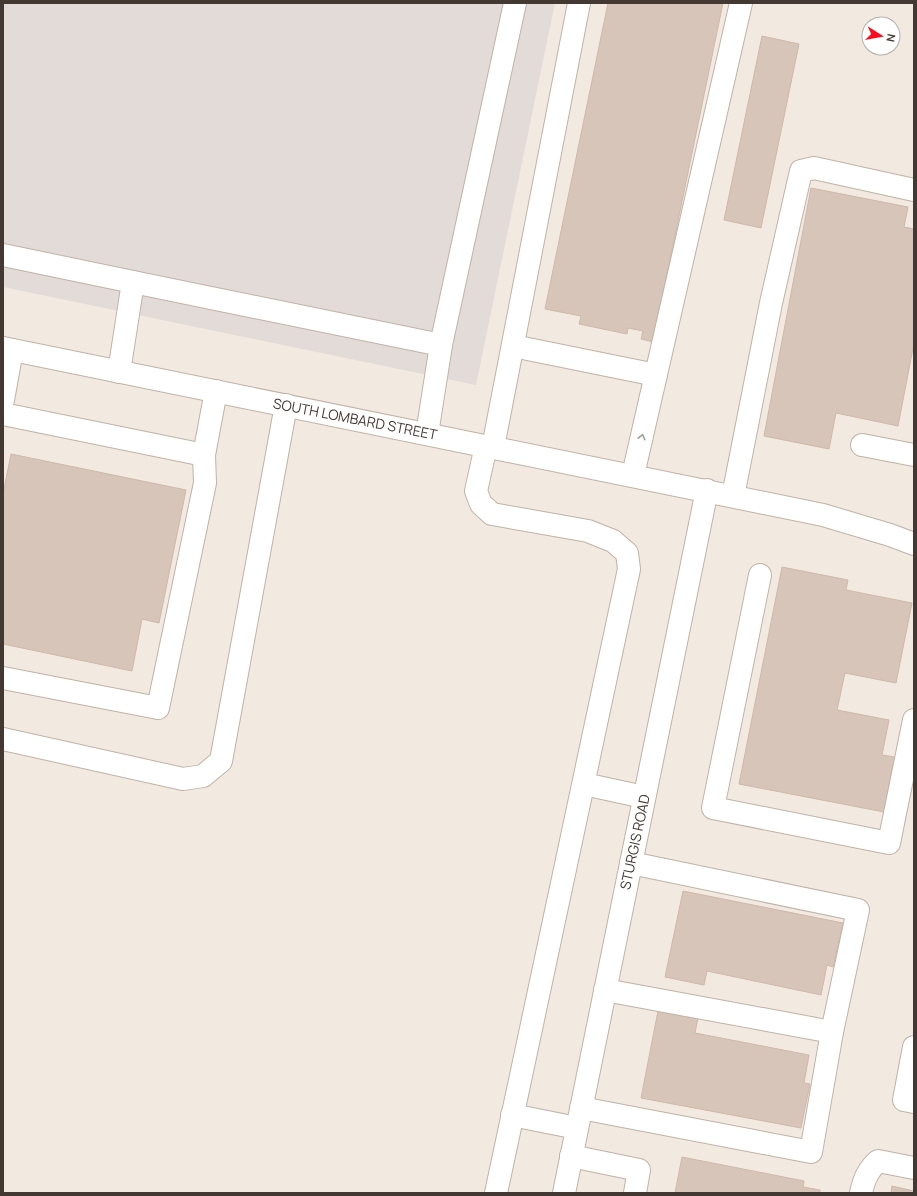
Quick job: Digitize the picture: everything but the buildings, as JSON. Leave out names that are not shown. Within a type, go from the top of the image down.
[{"type":"street","points":[[427,434],[441,345],[515,3]]},
{"type":"street","points":[[496,1193],[629,569],[627,553],[613,541],[588,531],[492,514],[481,504],[476,491],[490,446],[513,346],[579,3]]},
{"type":"street","points":[[633,475],[741,3]]},
{"type":"street","points":[[733,496],[771,303],[801,171],[814,168],[914,190]]},
{"type":"street","points":[[3,255],[441,345]]},
{"type":"street","points":[[119,372],[133,282]]},
{"type":"street","points":[[513,346],[656,375]]},
{"type":"street","points":[[3,400],[8,349]]},
{"type":"street","name":"SOUTH LOMBARD STREET","points":[[8,349],[707,490],[823,515],[890,535],[914,544]]},
{"type":"street","points":[[3,678],[158,708],[205,483],[204,455],[216,391]]},
{"type":"street","points":[[3,739],[183,779],[203,776],[221,761],[286,405]]},
{"type":"street","points":[[3,414],[204,455]]},
{"type":"street","points":[[862,445],[914,455]]},
{"type":"street","name":"STURGIS ROAD","points":[[564,1193],[707,490]]},
{"type":"street","points":[[760,575],[713,808],[889,843],[914,720]]},
{"type":"street","points":[[584,784],[644,797]]},
{"type":"street","points":[[512,1115],[579,1118],[811,1152],[832,1032],[858,910],[631,863]]},
{"type":"street","points":[[605,990],[832,1032]]},
{"type":"street","points":[[914,1047],[904,1100],[914,1102]]},
{"type":"street","points":[[571,1156],[639,1170],[635,1193]]},
{"type":"street","points":[[861,1193],[864,1179],[871,1167],[878,1161],[914,1168]]},
{"type":"shaded area","points":[[3,3],[555,3],[476,385],[3,287]]}]
